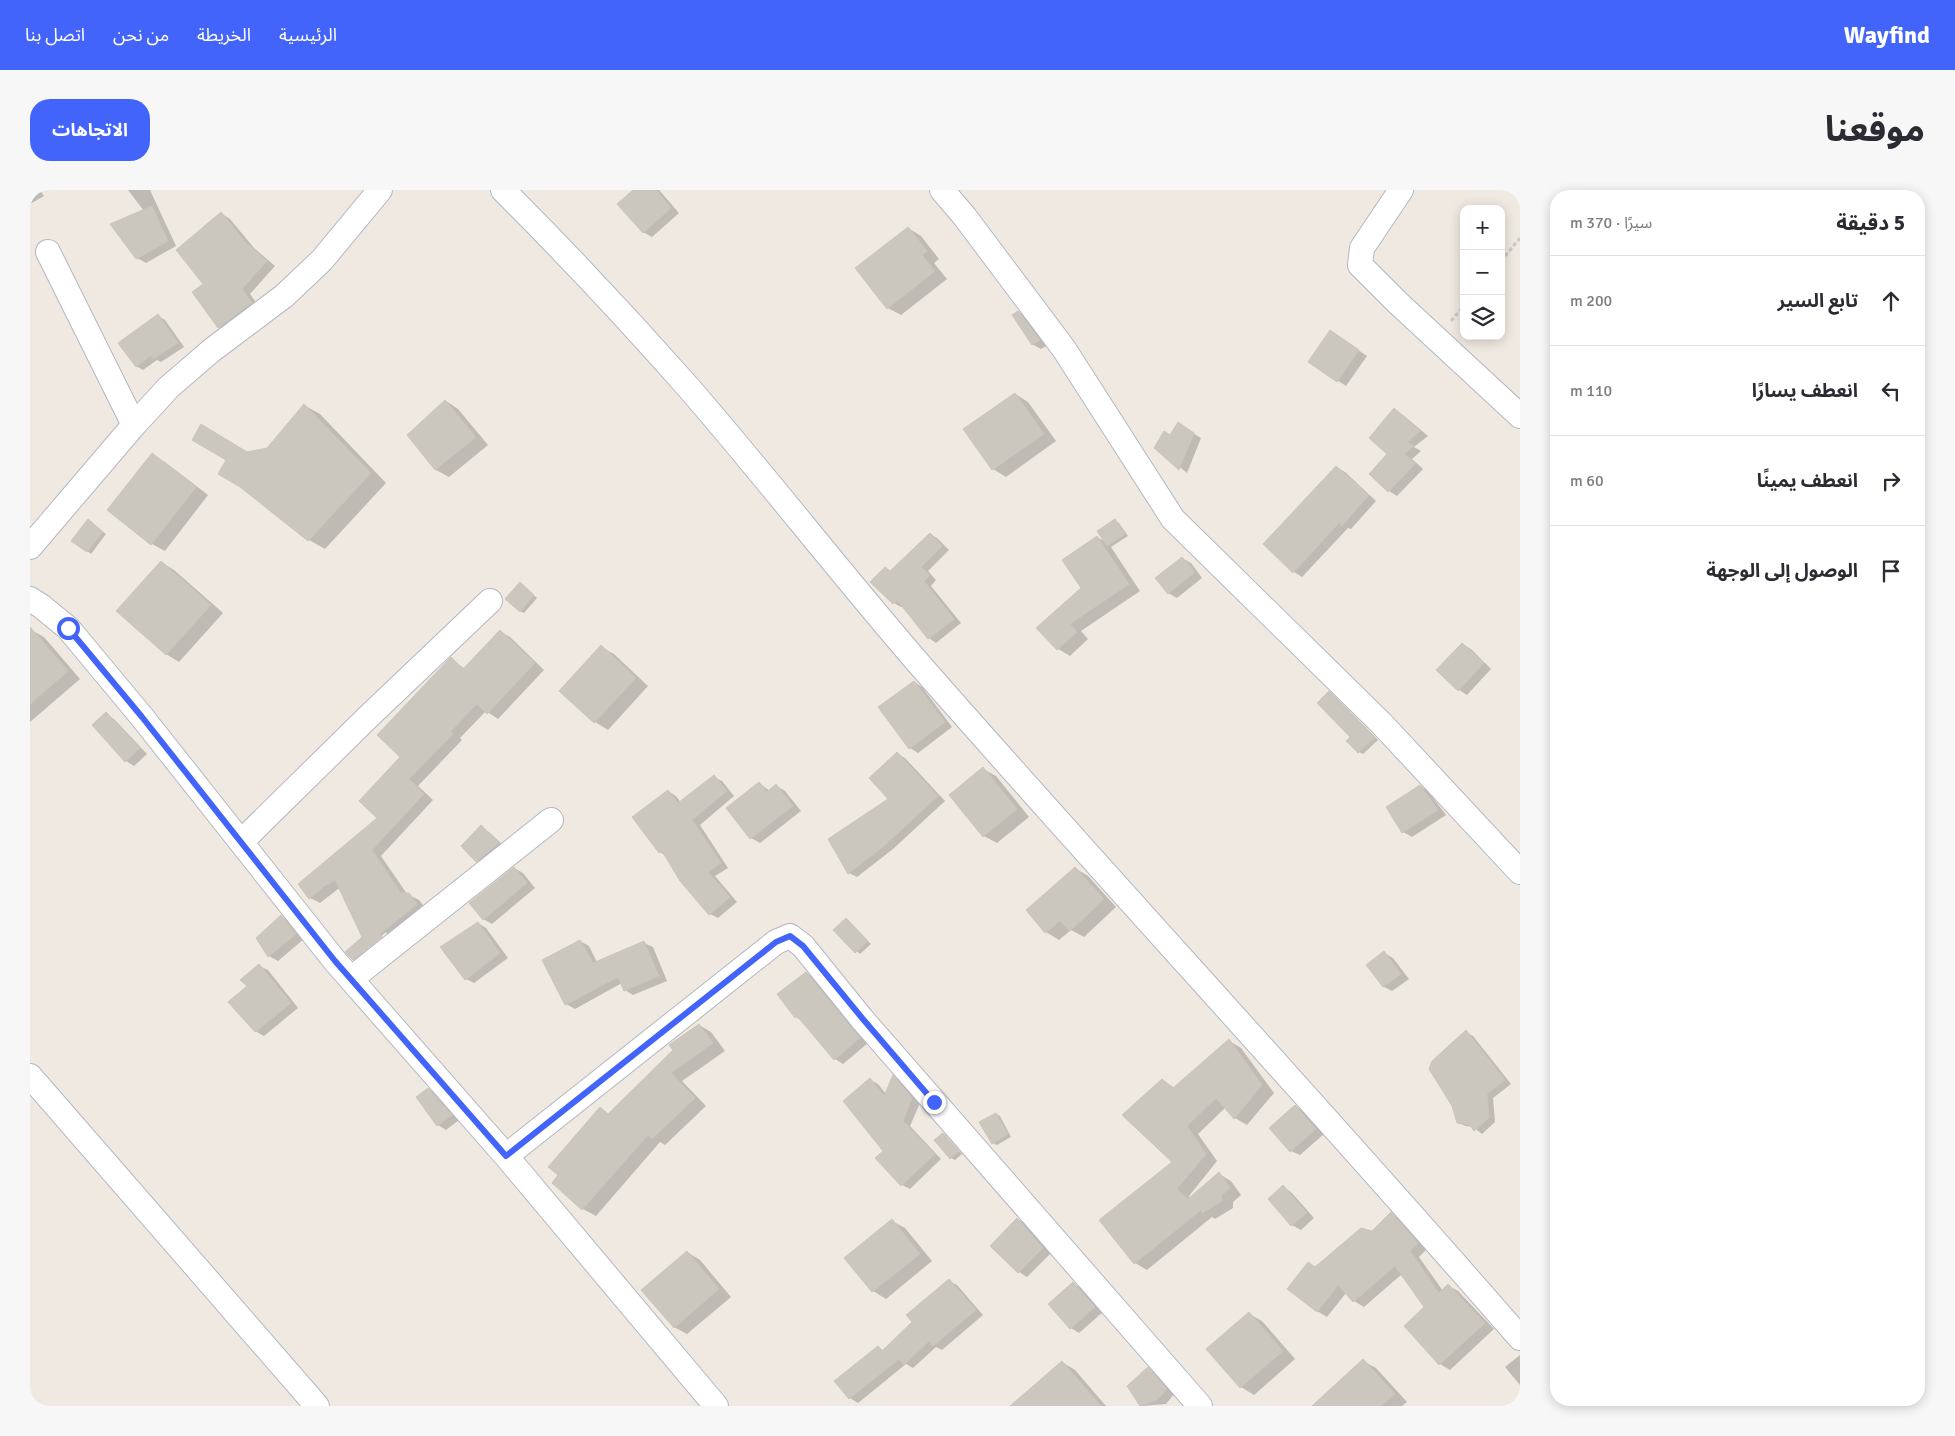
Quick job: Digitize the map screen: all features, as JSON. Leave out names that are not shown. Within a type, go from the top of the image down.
[{"type":"street","points":[[30,546],[169,387],[212,350],[290,290],[322,260],[380,190]]},
{"type":"street","points":[[503,190],[618,309],[689,389],[905,647],[1072,838],[1406,1207],[1520,1338]]},
{"type":"street","points":[[942,190],[965,217],[1064,349],[1173,519],[1381,723],[1520,872]]},
{"type":"street","points":[[1401,190],[1362,248],[1360,265],[1398,303],[1520,416]]},
{"type":"street","points":[[48,252],[134,425]]},
{"type":"street","points":[[30,599],[68,628],[142,717],[351,979],[506,1156],[716,1406]]},
{"type":"street","points":[[241,842],[490,601]]},
{"type":"street","points":[[351,979],[551,820]]},
{"type":"street","points":[[506,1156],[776,942],[790,936],[803,946],[869,1026],[1200,1406]]},
{"type":"street","points":[[30,1076],[317,1406]]},
{"type":"path","points":[[1505,256],[1520,238]]},
{"type":"building","points":[[633,190],[656,190],[671,208],[643,233],[617,204]]},
{"type":"building","points":[[152,206],[168,241],[136,259],[110,224]]},
{"type":"building","points":[[221,212],[245,242],[267,261],[242,289],[252,303],[218,328],[192,292],[203,284],[176,250]]},
{"type":"building","points":[[908,227],[927,251],[922,255],[935,271],[887,309],[855,268]]},
{"type":"building","points":[[1018,311],[1040,340],[1032,345],[1012,315]]},
{"type":"building","points":[[158,314],[178,343],[153,359],[151,355],[136,367],[118,343]]},
{"type":"building","points":[[1330,330],[1359,350],[1337,382],[1308,362]]},
{"type":"building","points":[[1015,393],[1044,434],[992,470],[963,429]]},
{"type":"building","points":[[445,400],[476,437],[435,470],[407,435]]},
{"type":"building","points":[[304,404],[371,473],[308,541],[240,487],[218,474],[226,460],[192,440],[201,424],[247,452],[267,448]]},
{"type":"building","points":[[1394,408],[1420,431],[1407,442],[1414,446],[1404,454],[1416,463],[1388,492],[1369,474],[1387,454],[1369,438]]},
{"type":"building","points":[[1178,422],[1194,433],[1179,470],[1154,448],[1164,431],[1170,435]]},
{"type":"building","points":[[152,453],[196,487],[151,545],[107,510]]},
{"type":"building","points":[[1336,466],[1369,495],[1342,526],[1339,523],[1293,573],[1263,544]]},
{"type":"building","points":[[88,519],[103,532],[87,552],[71,541]]},
{"type":"building","points":[[1115,519],[1125,534],[1107,546],[1097,531]]},
{"type":"building","points":[[930,533],[942,546],[921,567],[930,575],[924,581],[954,619],[928,639],[897,600],[893,604],[870,582],[885,567],[890,571]]},
{"type":"building","points":[[1097,536],[1129,584],[1070,624],[1077,632],[1057,650],[1036,628],[1081,588],[1062,560]]},
{"type":"building","points":[[1182,557],[1195,572],[1168,594],[1155,578]]},
{"type":"building","points":[[161,561],[211,605],[166,655],[116,611]]},
{"type":"building","points":[[520,582],[534,595],[520,612],[505,599]]},
{"type":"building","points":[[30,627],[68,671],[30,704]]},
{"type":"building","points":[[500,630],[535,663],[487,714],[477,704],[450,732],[453,734],[409,779],[424,794],[372,850],[401,893],[409,893],[417,904],[380,934],[382,937],[353,960],[345,952],[362,937],[335,880],[309,899],[298,884],[377,818],[359,801],[400,757],[377,735],[451,657],[463,669]]},
{"type":"building","points":[[1462,643],[1484,663],[1458,691],[1436,670]]},
{"type":"building","points":[[601,645],[636,678],[594,723],[559,691]]},
{"type":"building","points":[[914,681],[945,722],[909,749],[878,707]]},
{"type":"building","points":[[1329,691],[1375,737],[1358,753],[1346,741],[1350,737],[1317,703]]},
{"type":"building","points":[[106,712],[140,748],[125,762],[92,725]]},
{"type":"building","points":[[897,752],[938,796],[885,845],[848,874],[828,839],[888,799],[869,778]]},
{"type":"building","points":[[983,767],[1017,809],[983,837],[949,795]]},
{"type":"building","points":[[714,775],[727,791],[692,820],[721,863],[708,872],[730,897],[709,915],[680,881],[662,851],[659,853],[632,817],[668,790],[678,803]]},
{"type":"building","points":[[759,782],[767,792],[776,784],[793,806],[750,839],[726,808]]},
{"type":"building","points":[[1420,785],[1438,810],[1402,833],[1386,807]]},
{"type":"building","points":[[481,825],[499,843],[476,862],[461,846]]},
{"type":"building","points":[[514,867],[527,883],[483,920],[469,903]]},
{"type":"building","points":[[1075,867],[1104,899],[1070,931],[1060,921],[1045,933],[1026,910]]},
{"type":"building","points":[[281,915],[296,934],[268,957],[256,938]]},
{"type":"building","points":[[846,918],[868,941],[855,953],[833,930]]},
{"type":"building","points":[[478,922],[500,953],[465,980],[440,947]]},
{"type":"building","points":[[580,940],[593,963],[644,941],[659,976],[624,991],[618,977],[565,1005],[542,960]]},
{"type":"building","points":[[1384,951],[1401,974],[1383,987],[1366,965]]},
{"type":"building","points":[[259,964],[291,1003],[255,1032],[228,1002],[247,986],[240,980]]},
{"type":"building","points":[[806,972],[860,1038],[834,1060],[797,1016],[795,1018],[777,994]]},
{"type":"building","points":[[699,1024],[713,1043],[671,1073],[695,1098],[652,1139],[648,1135],[582,1210],[552,1183],[558,1175],[548,1167],[600,1107],[608,1114],[673,1050],[669,1045]]},
{"type":"building","points":[[1466,1030],[1505,1080],[1487,1094],[1489,1118],[1474,1131],[1470,1125],[1457,1123],[1452,1106],[1429,1069],[1432,1061]]},
{"type":"building","points":[[1229,1039],[1262,1085],[1234,1119],[1216,1098],[1187,1126],[1206,1154],[1177,1189],[1188,1199],[1219,1172],[1230,1188],[1222,1195],[1222,1201],[1202,1213],[1201,1210],[1134,1264],[1099,1220],[1172,1162],[1122,1115],[1162,1079],[1173,1088]]},
{"type":"building","points":[[893,1075],[912,1098],[903,1121],[935,1154],[901,1186],[875,1158],[883,1151],[843,1101],[870,1078],[884,1096]]},
{"type":"building","points":[[428,1088],[452,1115],[437,1126],[416,1097]]},
{"type":"building","points":[[1295,1105],[1316,1129],[1290,1152],[1269,1128]]},
{"type":"building","points":[[996,1113],[1008,1134],[992,1144],[979,1122]]},
{"type":"building","points":[[943,1133],[959,1151],[950,1159],[934,1140]]},
{"type":"building","points":[[1283,1185],[1307,1213],[1291,1226],[1268,1199]]},
{"type":"building","points":[[1391,1212],[1418,1243],[1410,1251],[1439,1293],[1448,1284],[1485,1323],[1439,1365],[1404,1326],[1424,1307],[1395,1266],[1353,1302],[1338,1285],[1317,1312],[1287,1289],[1308,1262],[1315,1267],[1361,1228],[1372,1231]]},
{"type":"building","points":[[1017,1218],[1043,1248],[1018,1273],[990,1246]]},
{"type":"building","points":[[892,1219],[920,1254],[872,1292],[844,1258]]},
{"type":"building","points":[[687,1251],[719,1289],[674,1328],[641,1290]]},
{"type":"building","points":[[949,1279],[976,1310],[933,1346],[929,1341],[904,1365],[899,1359],[849,1399],[834,1381],[878,1346],[882,1351],[912,1322],[906,1315]]},
{"type":"building","points":[[1073,1282],[1095,1307],[1070,1329],[1048,1304]]},
{"type":"building","points":[[1249,1312],[1283,1351],[1240,1388],[1206,1349]]},
{"type":"building","points":[[1363,1359],[1395,1394],[1381,1406],[1312,1406]]},
{"type":"building","points":[[1062,1361],[1101,1406],[1010,1406]]},
{"type":"building","points":[[1148,1367],[1167,1389],[1157,1400],[1140,1406],[1127,1386]]},
{"type":"route","points":[[68,628],[142,717],[335,961],[506,1156],[776,942],[790,936],[803,946],[934,1102]]}]
